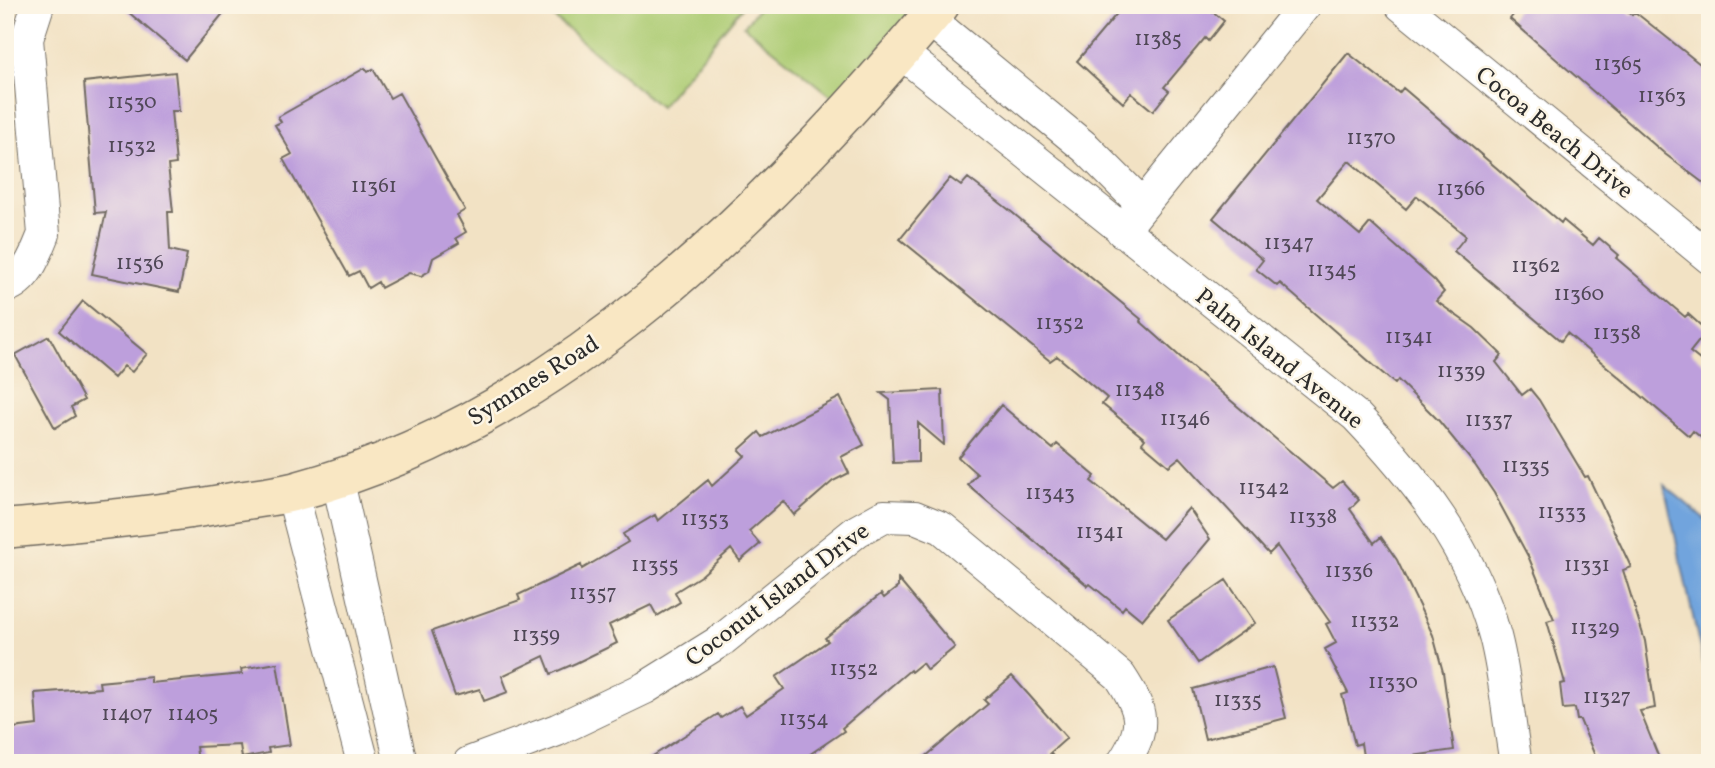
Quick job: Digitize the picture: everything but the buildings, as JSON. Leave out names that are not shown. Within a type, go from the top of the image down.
[{"type":"street","points":[[5,287],[15,284],[34,260],[44,234],[27,38],[38,5]]},
{"type":"street","points":[[1122,231],[1305,5]]},
{"type":"street","name":"Cocoa Beach Drive","points":[[1401,5],[1710,258]]},
{"type":"street","points":[[934,12],[1065,130],[1143,205]]},
{"type":"street","name":"Symmes Road","points":[[5,529],[163,514],[292,492],[405,452],[541,381],[628,320],[712,247],[900,52],[934,12]]},
{"type":"street","name":"Palm Island Avenue","points":[[900,52],[1356,416],[1408,473],[1444,522],[1481,591],[1506,685],[1516,763]]},
{"type":"street","points":[[1039,163],[1065,130]]},
{"type":"street","points":[[337,477],[401,763]]},
{"type":"street","points":[[292,492],[363,763]]},
{"type":"street","name":"Coconut Island Drive","points":[[470,763],[558,730],[645,688],[722,640],[857,531],[884,516],[915,517],[943,528],[1120,676],[1134,697],[1141,722],[1136,743],[1123,763]]},
{"type":"green space","points":[[539,5],[744,5],[660,107]]},
{"type":"green space","points":[[761,5],[918,5],[834,98],[744,26]]},
{"type":"water","points":[[1664,485],[1710,523],[1710,694]]}]
